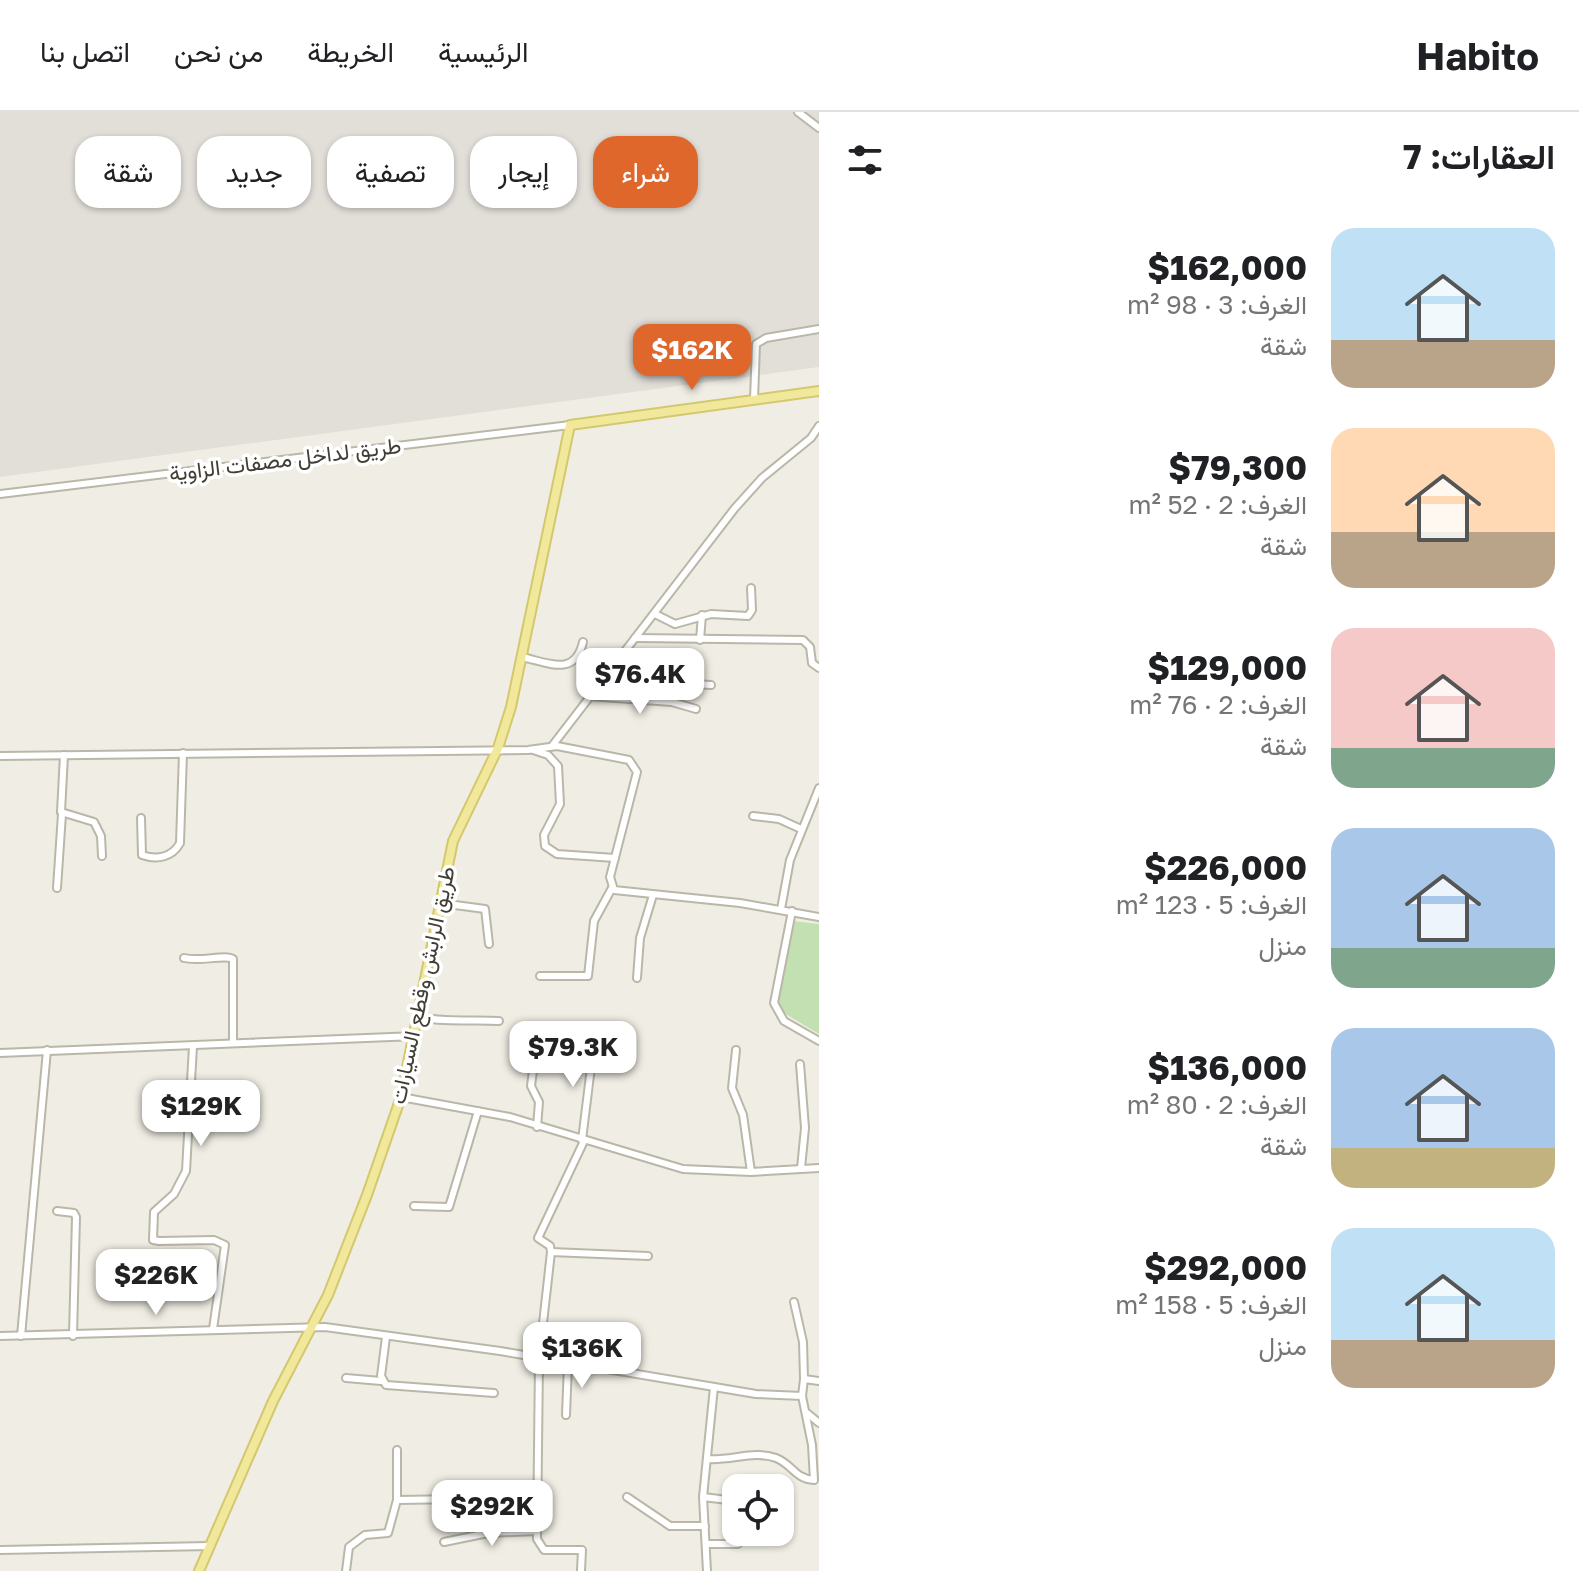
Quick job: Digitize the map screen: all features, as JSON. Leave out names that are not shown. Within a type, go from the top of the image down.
[{"type":"main road","points":[[570,425],[819,391]]},
{"type":"main road","name":"طريق الرابش وقطع السيارات","points":[[199,1571],[273,1401],[312,1326],[355,1227],[401,1097],[457,830],[498,748],[522,657],[570,425]]},
{"type":"street","points":[[798,112],[819,128]]},
{"type":"street","points":[[754,400],[756,344],[766,338],[819,329]]},
{"type":"street","name":"طريق لداخل مصفات الزاوية","points":[[0,494],[570,425]]},
{"type":"street","points":[[552,746],[735,508],[762,478],[811,438],[819,426]]},
{"type":"street","points":[[655,614],[675,624],[702,615],[749,615],[751,588]]},
{"type":"street","points":[[700,640],[702,615]]},
{"type":"street","points":[[635,638],[803,640],[810,647],[812,663],[819,668]]},
{"type":"street","points":[[522,657],[563,667],[580,654],[583,642]]},
{"type":"street","points":[[603,679],[711,685]]},
{"type":"street","points":[[588,696],[672,702],[696,709]]},
{"type":"street","points":[[531,750],[552,746],[629,760],[636,766],[609,881],[618,892],[781,909],[819,917]]},
{"type":"street","points":[[0,756],[531,750],[548,755],[558,766],[560,804],[544,835],[545,846],[557,854],[615,858]]},
{"type":"street","points":[[141,818],[142,855],[162,857],[176,850],[180,843],[183,753]]},
{"type":"street","points":[[57,888],[64,755]]},
{"type":"street","points":[[781,909],[790,860],[819,788]]},
{"type":"street","points":[[62,814],[94,822],[101,836],[102,856]]},
{"type":"street","points":[[753,816],[779,819],[801,829]]},
{"type":"street","points":[[540,976],[588,976],[594,921],[612,888]]},
{"type":"street","points":[[637,978],[640,938],[653,895]]},
{"type":"street","points":[[440,903],[485,909],[489,944]]},
{"type":"street","points":[[792,911],[774,1003],[784,1021],[819,1041]]},
{"type":"street","points":[[184,958],[203,962],[225,956],[233,959],[233,1043]]},
{"type":"street","points":[[419,1017],[449,1023],[467,1018],[499,1021]]},
{"type":"street","points":[[0,1053],[416,1036]]},
{"type":"street","points":[[537,1039],[531,1086],[539,1102],[537,1127]]},
{"type":"street","points":[[581,1571],[582,1550],[544,1550],[538,1546],[535,1498],[539,1359],[551,1252],[550,1246],[538,1238],[583,1140],[594,1043]]},
{"type":"street","points":[[193,1046],[186,1171],[174,1194],[154,1212],[151,1235],[153,1240],[159,1241],[214,1240],[225,1245],[213,1329]]},
{"type":"street","points":[[21,1336],[47,1050]]},
{"type":"street","points":[[736,1050],[732,1088],[743,1115],[751,1172]]},
{"type":"street","points":[[800,1064],[805,1128],[801,1168]]},
{"type":"street","points":[[401,1097],[478,1111],[683,1169],[751,1172],[819,1168]]},
{"type":"street","points":[[414,1206],[449,1207],[478,1111]]},
{"type":"street","points":[[57,1211],[74,1213],[76,1217],[73,1336]]},
{"type":"street","points":[[551,1252],[648,1256]]},
{"type":"street","points":[[707,1459],[729,1461],[745,1456],[775,1458],[798,1477],[814,1480],[807,1413],[802,1396],[803,1342],[794,1302]]},
{"type":"street","points":[[0,1336],[312,1326],[714,1387],[802,1396]]},
{"type":"street","points":[[381,1381],[386,1337]]},
{"type":"street","points":[[566,1415],[568,1364]]},
{"type":"street","points":[[346,1378],[381,1381],[386,1385],[494,1393]]},
{"type":"street","points":[[804,1379],[819,1381]]},
{"type":"street","points":[[707,1571],[703,1497],[714,1387]]},
{"type":"street","points":[[807,1413],[819,1423]]},
{"type":"street","points":[[346,1571],[349,1547],[365,1535],[388,1533],[397,1500],[397,1450]]},
{"type":"street","points":[[627,1497],[670,1526],[705,1526]]},
{"type":"street","points":[[703,1497],[722,1499]]},
{"type":"street","points":[[397,1500],[535,1498]]},
{"type":"street","points":[[444,1542],[488,1533],[537,1531]]},
{"type":"street","points":[[706,1544],[722,1544]]},
{"type":"street","points":[[0,1550],[210,1546]]},
{"type":"shaded area","points":[[0,112],[819,112],[819,367],[0,477]]},
{"type":"green space","points":[[793,921],[819,924],[819,1034],[784,1013],[778,1005]]}]
